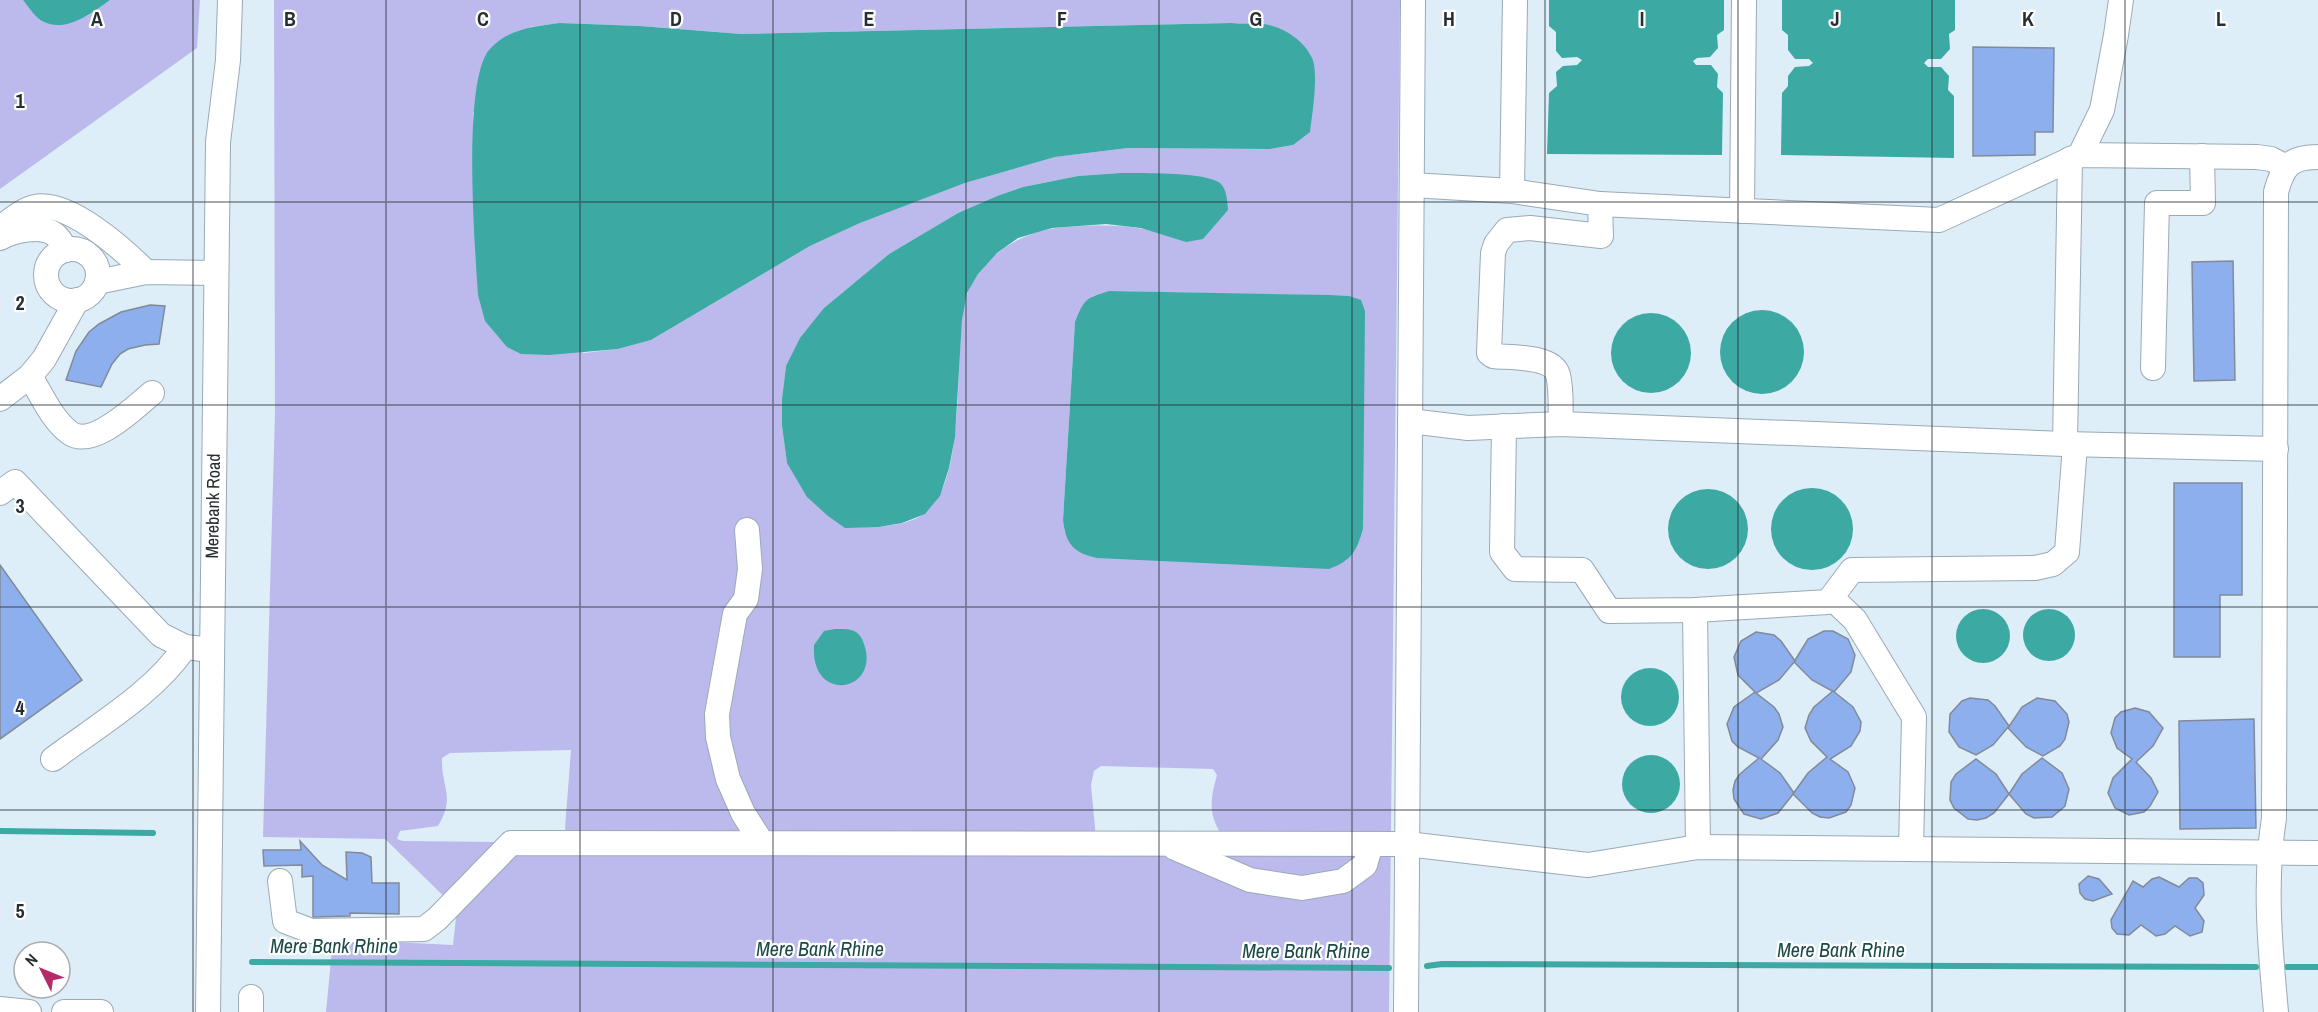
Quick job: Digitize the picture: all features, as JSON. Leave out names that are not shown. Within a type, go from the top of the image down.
[{"type":"street","name":"Merebank Road","points":[[207,1012],[218,142],[228,60],[230,0]]},
{"type":"street","points":[[1406,1012],[1413,0]]},
{"type":"street","points":[[1512,191],[1515,0]]},
{"type":"street","points":[[1742,211],[1744,0]]},
{"type":"street","points":[[1504,426],[1502,552],[1515,570],[1582,570],[1609,611],[1695,610],[1828,602],[1852,570],[2035,568],[2054,564],[2067,552],[2075,157],[2102,110],[2121,0]]},
{"type":"street","points":[[2153,368],[2157,203],[2203,203],[2202,156]]},
{"type":"street","points":[[1412,185],[1512,191],[1600,204],[1939,220],[2075,157],[2257,157],[2271,159],[2286,167]]},
{"type":"street","points":[[2276,1012],[2271,964],[2268,853],[2274,818],[2277,192],[2286,167],[2305,157],[2318,157]]},
{"type":"street","points":[[1561,424],[1559,377],[1555,368],[1546,362],[1493,356],[1489,353],[1493,253],[1496,244],[1507,230],[1530,228],[1601,237],[1600,204]]},
{"type":"street","points":[[0,230],[20,214],[34,207],[50,206],[83,222],[117,246],[146,272]]},
{"type":"street","points":[[0,238],[18,232],[47,230],[55,234],[66,250]]},
{"type":"street","points":[[75,249],[90,257],[98,273],[97,282],[88,295],[77,300],[65,300],[58,297],[48,285],[47,267],[58,253],[66,250],[75,249]]},
{"type":"street","points":[[97,282],[146,272],[216,273]]},
{"type":"street","points":[[0,399],[30,376],[44,359],[77,300]]},
{"type":"street","points":[[30,376],[57,419],[69,432],[80,438],[109,427],[152,393]]},
{"type":"street","points":[[1410,421],[1468,428],[1561,424],[2070,444],[2276,449]]},
{"type":"street","points":[[0,493],[15,482],[161,634],[185,647],[212,650]]},
{"type":"street","points":[[747,530],[750,569],[746,599],[735,614],[717,714],[718,737],[728,779],[743,813],[762,843]]},
{"type":"street","points":[[1832,598],[1855,620],[1914,717],[1911,849]]},
{"type":"street","points":[[1695,610],[1698,847]]},
{"type":"street","points":[[53,759],[138,695],[172,666],[185,647]]},
{"type":"street","points":[[280,881],[285,921],[311,931],[424,929],[437,920],[511,843],[1407,844],[1588,865],[1698,847],[2318,854]]},
{"type":"street","points":[[1164,844],[1250,880],[1302,888],[1343,881],[1365,865],[1371,844]]},
{"type":"street","points":[[0,1009],[29,1012]]},
{"type":"street","points":[[64,1012],[101,1012]]},
{"type":"shaded area","points":[[0,0],[23,0],[40,20],[87,16],[110,0],[200,0],[197,48],[0,189]]},
{"type":"shaded area","points":[[23,0],[110,0],[78,20],[60,25],[42,21]]},
{"type":"shaded area","points":[[274,0],[1400,0],[1389,1012],[326,1012],[333,939],[453,945],[457,909],[385,839],[263,837],[275,413]],"holes":[[[560,23],[640,26],[741,34],[1266,24],[1293,145],[1270,149],[1128,148],[1055,157],[965,183],[860,223],[810,246],[651,340],[618,349],[584,353],[478,295],[473,113],[530,27]],[[1120,173],[1186,242],[1156,232],[1127,227],[1065,227],[1035,233],[1021,239],[995,255],[984,266],[975,278],[964,306],[956,419],[949,467],[939,495],[926,512],[910,521],[879,527],[787,463],[782,426],[786,366],[824,308],[889,254],[958,213],[1023,187],[1078,176]],[[1109,291],[1349,296],[1065,532],[1063,520],[1075,322],[1093,296]],[[571,750],[565,828],[567,838],[500,842],[403,841],[397,839],[400,831],[438,826],[447,799],[442,758],[450,753]],[[1101,766],[1213,769],[1217,775],[1212,800],[1213,814],[1223,837],[1096,838],[1091,785],[1094,771]]]},
{"type":"shaded area","points":[[1549,0],[1724,0],[1724,30],[1717,35],[1718,48],[1710,57],[1697,58],[1693,61],[1696,65],[1711,65],[1718,74],[1717,87],[1723,93],[1722,155],[1547,154],[1549,93],[1557,86],[1556,72],[1563,66],[1577,65],[1582,60],[1577,57],[1562,58],[1556,51],[1556,32],[1549,26]]},
{"type":"shaded area","points":[[1782,0],[1955,0],[1955,30],[1949,34],[1950,49],[1941,59],[1928,59],[1924,63],[1928,67],[1941,67],[1949,76],[1948,90],[1954,96],[1954,158],[1781,155],[1782,93],[1788,86],[1788,76],[1795,67],[1809,66],[1813,63],[1809,59],[1795,59],[1788,50],[1788,35],[1782,30]]},
{"type":"shaded area","points":[[560,23],[640,26],[741,34],[1264,24],[1292,35],[1304,46],[1312,58],[1315,84],[1310,132],[1293,145],[1270,149],[1128,148],[1055,157],[965,183],[860,223],[810,246],[651,340],[618,349],[549,355],[521,354],[507,347],[485,321],[478,295],[472,167],[475,96],[481,68],[489,50],[496,43],[522,30]]},
{"type":"shaded area","points":[[1120,173],[1173,174],[1213,179],[1224,188],[1228,210],[1203,239],[1186,242],[1141,228],[1106,224],[1052,228],[1018,238],[997,253],[978,274],[967,293],[962,320],[955,437],[949,468],[940,496],[925,514],[902,523],[879,527],[845,528],[807,497],[787,463],[782,426],[782,399],[786,366],[800,338],[824,308],[889,254],[958,213],[1023,187],[1078,176]]},
{"type":"shaded area","points":[[1109,291],[1330,295],[1349,296],[1361,300],[1365,311],[1363,529],[1358,544],[1348,558],[1329,569],[1097,558],[1082,553],[1069,542],[1063,520],[1075,322],[1087,300]]},
{"type":"shaded area","points":[[1762,310],[1778,313],[1792,322],[1801,336],[1804,352],[1801,368],[1792,382],[1778,391],[1762,394],[1746,391],[1732,382],[1723,368],[1720,352],[1723,336],[1732,322],[1746,313]]},
{"type":"shaded area","points":[[1651,313],[1666,316],[1679,325],[1688,338],[1691,353],[1688,368],[1679,381],[1666,390],[1651,393],[1636,390],[1623,381],[1614,368],[1611,353],[1614,338],[1623,325],[1636,316]]},
{"type":"shaded area","points":[[1804,488],[1820,488],[1835,495],[1846,506],[1853,521],[1850,545],[1841,558],[1820,570],[1804,570],[1789,563],[1778,552],[1771,537],[1771,521],[1778,506],[1789,495]]},
{"type":"shaded area","points":[[1700,489],[1716,489],[1737,500],[1748,521],[1748,537],[1737,558],[1716,569],[1700,569],[1686,563],[1674,551],[1668,537],[1668,521],[1674,507],[1686,495]]},
{"type":"shaded area","points":[[1978,609],[1988,609],[1998,613],[2006,621],[2010,636],[2006,651],[1998,659],[1988,663],[1978,663],[1968,659],[1960,651],[1956,641],[1956,631],[1960,621],[1968,613]]},
{"type":"shaded area","points":[[2049,609],[2063,613],[2071,621],[2075,635],[2071,649],[2063,657],[2049,661],[2035,657],[2027,649],[2023,635],[2027,621],[2035,613]]},
{"type":"shaded area","points":[[835,629],[856,632],[864,644],[867,660],[863,673],[855,681],[844,685],[833,684],[823,677],[816,664],[814,645],[824,631]]},
{"type":"shaded area","points":[[1650,668],[1666,673],[1674,681],[1679,697],[1674,713],[1666,721],[1650,726],[1634,721],[1626,713],[1621,697],[1626,681],[1634,673]]},
{"type":"shaded area","points":[[1651,755],[1667,760],[1675,768],[1680,784],[1675,800],[1667,808],[1651,813],[1635,808],[1627,800],[1622,784],[1627,768],[1635,760]]},
{"type":"building","points":[[1973,47],[2054,48],[2053,132],[2035,132],[2035,155],[1973,156]]},
{"type":"building","points":[[2233,261],[2235,380],[2194,381],[2192,262]]},
{"type":"building","points":[[150,305],[165,306],[159,344],[128,349],[120,354],[112,364],[101,387],[66,380],[76,351],[89,332],[121,312]]},
{"type":"building","points":[[2174,483],[2242,483],[2242,595],[2220,595],[2220,657],[2174,657]]},
{"type":"building","points":[[0,565],[82,680],[0,739]]},
{"type":"building","points":[[1824,631],[1833,631],[1848,639],[1855,655],[1851,672],[1834,692],[1812,680],[1794,662],[1808,639]]},
{"type":"building","points":[[1756,632],[1774,635],[1795,661],[1779,680],[1756,693],[1774,707],[1783,727],[1778,740],[1761,759],[1780,773],[1794,793],[1778,813],[1761,819],[1744,814],[1734,799],[1735,781],[1759,758],[1738,747],[1732,741],[1727,724],[1734,707],[1755,692],[1738,675],[1734,657],[1741,641]]},
{"type":"building","points":[[1833,691],[1853,707],[1861,722],[1860,731],[1851,746],[1830,759],[1848,772],[1855,788],[1851,805],[1846,812],[1829,818],[1812,813],[1793,794],[1808,773],[1827,757],[1811,741],[1805,728],[1814,707]]},
{"type":"building","points":[[1970,698],[1988,700],[2009,726],[1993,745],[1976,755],[1959,747],[1949,732],[1950,714],[1962,701]]},
{"type":"building","points":[[2037,698],[2055,701],[2067,714],[2069,722],[2065,739],[2060,746],[2043,756],[2026,747],[2008,728],[2022,707]]},
{"type":"building","points":[[2135,708],[2149,712],[2163,728],[2153,746],[2136,762],[2151,778],[2158,792],[2144,812],[2129,815],[2115,808],[2108,793],[2113,778],[2132,759],[2117,748],[2111,733],[2115,718],[2121,712]]},
{"type":"building","points":[[2254,719],[2256,828],[2180,829],[2179,721]]},
{"type":"building","points":[[2042,758],[2062,773],[2069,789],[2065,806],[2052,817],[2034,818],[2026,814],[2009,794],[2022,774]]},
{"type":"building","points":[[1976,759],[1996,774],[2009,794],[1994,813],[1977,820],[1968,819],[1954,808],[1950,800],[1951,782],[1956,774]]},
{"type":"building","points":[[300,841],[322,865],[347,880],[346,852],[362,853],[371,857],[372,883],[399,883],[399,914],[350,913],[350,916],[313,917],[313,876],[302,877],[302,865],[264,866],[263,850],[301,850]]},
{"type":"building","points":[[2088,876],[2099,879],[2112,894],[2093,901],[2085,899],[2080,893],[2079,884]]},
{"type":"building","points":[[2159,877],[2179,887],[2189,878],[2197,878],[2203,883],[2204,895],[2195,908],[2204,921],[2202,932],[2190,936],[2175,926],[2165,934],[2156,936],[2141,925],[2129,935],[2117,934],[2112,928],[2111,920],[2133,881],[2143,887],[2152,879]]},
{"type":"waterway","name":"Mere Bank Rhine","points":[[0,831],[153,833]]},
{"type":"waterway","name":"Mere Bank Rhine","points":[[252,962],[1389,968]]},
{"type":"waterway","name":"Mere Bank Rhine","points":[[1427,966],[1442,964],[2256,967]]},
{"type":"waterway","name":"Mere Bank Rhine","points":[[2287,967],[2318,967]]}]
